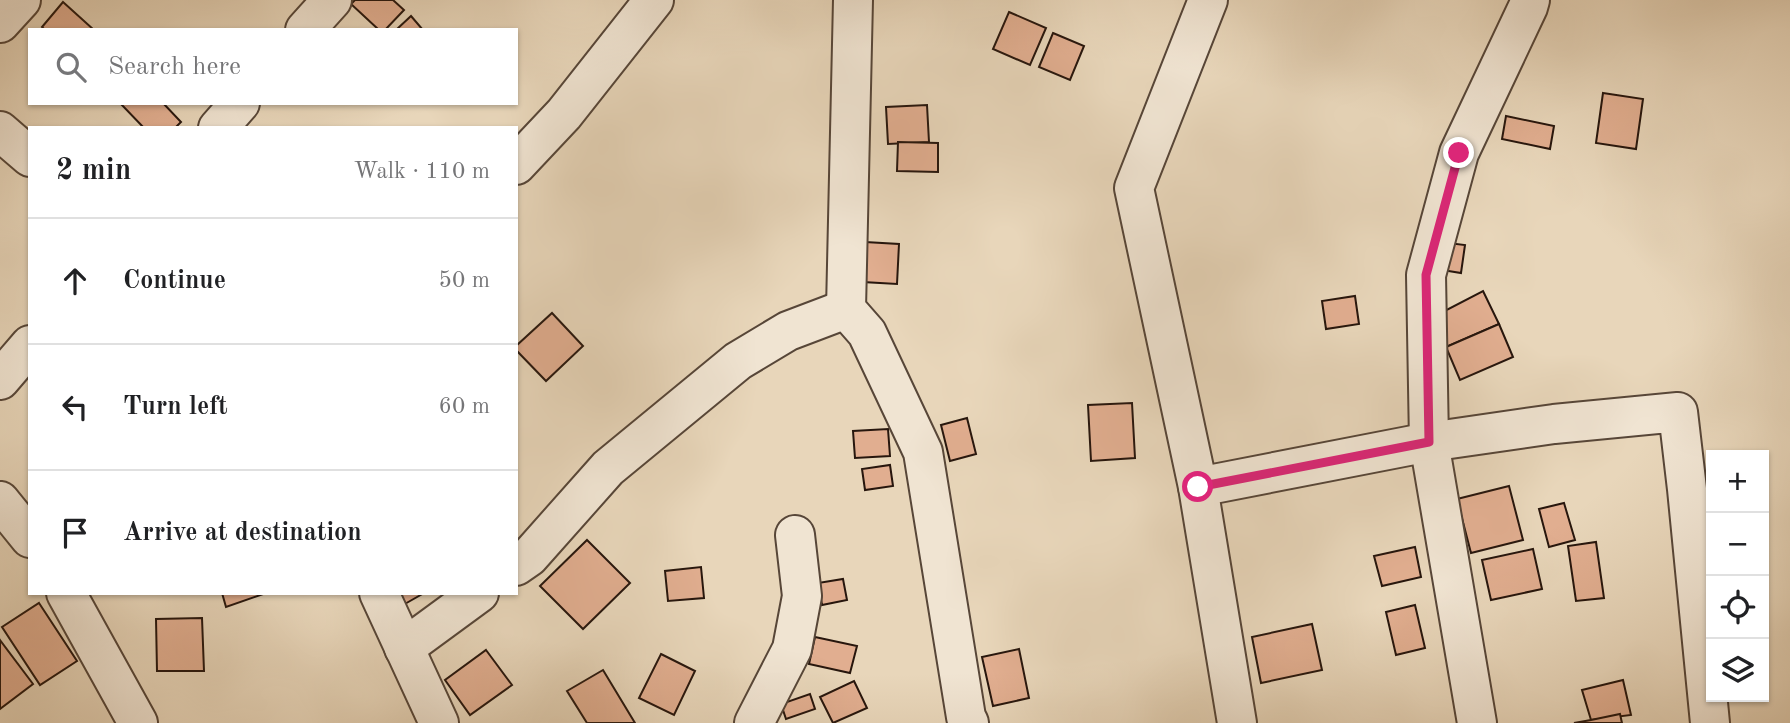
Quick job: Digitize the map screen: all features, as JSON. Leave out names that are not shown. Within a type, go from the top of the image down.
[{"type":"street","points":[[0,23],[21,0]]},
{"type":"street","points":[[307,28],[332,0]]},
{"type":"street","points":[[518,163],[564,114],[654,0]]},
{"type":"street","points":[[852,0],[846,309],[867,333],[923,452],[969,723]]},
{"type":"street","points":[[1208,0],[1134,188],[1198,487],[1237,723]]},
{"type":"street","points":[[1478,723],[1429,442],[1426,275],[1459,153],[1530,0]]},
{"type":"street","points":[[220,126],[238,105]]},
{"type":"street","points":[[0,131],[28,154]]},
{"type":"street","points":[[518,565],[529,558],[608,468],[738,361],[788,331],[846,309]]},
{"type":"street","points":[[0,380],[28,347]]},
{"type":"street","points":[[1198,487],[1429,442],[1554,424],[1678,412],[1710,723]]},
{"type":"street","points":[[0,501],[28,536]]},
{"type":"street","points":[[754,723],[792,649],[802,596],[795,535]]},
{"type":"street","points":[[67,595],[138,723]]},
{"type":"street","points":[[380,595],[439,723]]},
{"type":"street","points":[[404,648],[476,595]]},
{"type":"building","points":[[355,0],[393,0],[404,10],[387,28],[377,28],[351,4]]},
{"type":"building","points":[[63,2],[92,28],[43,28]]},
{"type":"building","points":[[1009,12],[1046,28],[1030,65],[993,49]]},
{"type":"building","points":[[411,16],[421,28],[398,28]]},
{"type":"building","points":[[1053,33],[1084,46],[1070,80],[1039,67]]},
{"type":"building","points":[[1603,93],[1643,99],[1636,149],[1596,143]]},
{"type":"building","points":[[122,105],[165,105],[181,122],[177,126],[142,126]]},
{"type":"building","points":[[927,105],[929,142],[888,144],[886,107]]},
{"type":"building","points":[[1506,116],[1554,126],[1550,149],[1502,139]]},
{"type":"building","points":[[898,142],[938,143],[938,172],[897,171]]},
{"type":"building","points":[[865,242],[899,244],[897,284],[863,282]]},
{"type":"building","points":[[1440,242],[1465,245],[1461,273],[1436,269]]},
{"type":"building","points":[[1483,291],[1499,324],[1446,347],[1433,317]]},
{"type":"building","points":[[1355,296],[1359,324],[1326,329],[1322,301]]},
{"type":"building","points":[[552,313],[583,346],[546,381],[518,352],[518,344]]},
{"type":"building","points":[[1499,324],[1513,357],[1460,380],[1446,347]]},
{"type":"building","points":[[1132,403],[1135,458],[1091,461],[1088,405]]},
{"type":"building","points":[[967,418],[976,454],[950,461],[941,425]]},
{"type":"building","points":[[888,429],[890,456],[855,458],[853,431]]},
{"type":"building","points":[[890,465],[893,486],[865,490],[862,469]]},
{"type":"building","points":[[1509,486],[1523,540],[1471,553],[1457,499]]},
{"type":"building","points":[[1564,503],[1575,540],[1549,547],[1539,509]]},
{"type":"building","points":[[587,540],[630,583],[583,629],[540,586]]},
{"type":"building","points":[[1596,542],[1604,598],[1576,601],[1568,546]]},
{"type":"building","points":[[1415,547],[1421,577],[1382,586],[1374,556]]},
{"type":"building","points":[[1533,549],[1542,589],[1491,600],[1482,560]]},
{"type":"building","points":[[701,567],[704,598],[668,601],[665,571]]},
{"type":"building","points":[[843,579],[847,600],[822,605],[818,583]]},
{"type":"building","points":[[223,595],[260,595],[226,607]]},
{"type":"building","points":[[397,595],[420,595],[403,605]]},
{"type":"building","points":[[39,603],[77,661],[40,685],[2,627]]},
{"type":"building","points":[[1415,605],[1425,648],[1396,655],[1386,612]]},
{"type":"building","points":[[202,618],[204,671],[157,671],[156,619]]},
{"type":"building","points":[[1312,624],[1322,670],[1261,683],[1252,637]]},
{"type":"building","points":[[815,637],[857,646],[850,673],[809,664]]},
{"type":"building","points":[[0,640],[33,684],[0,709]]},
{"type":"building","points":[[1019,649],[1029,698],[993,706],[982,657]]},
{"type":"building","points":[[486,650],[512,685],[470,715],[445,680]]},
{"type":"building","points":[[661,654],[695,671],[674,715],[639,698]]},
{"type":"building","points":[[603,670],[635,723],[587,723],[567,691]]},
{"type":"building","points":[[1623,680],[1631,715],[1591,720],[1582,690]]},
{"type":"building","points":[[854,681],[867,708],[833,723],[820,697]]},
{"type":"building","points":[[810,694],[815,709],[786,719],[781,704]]},
{"type":"building","points":[[1620,714],[1622,723],[1574,723],[1591,720]]},
{"type":"route","points":[[1198,487],[1429,442],[1426,275],[1459,153]]}]
